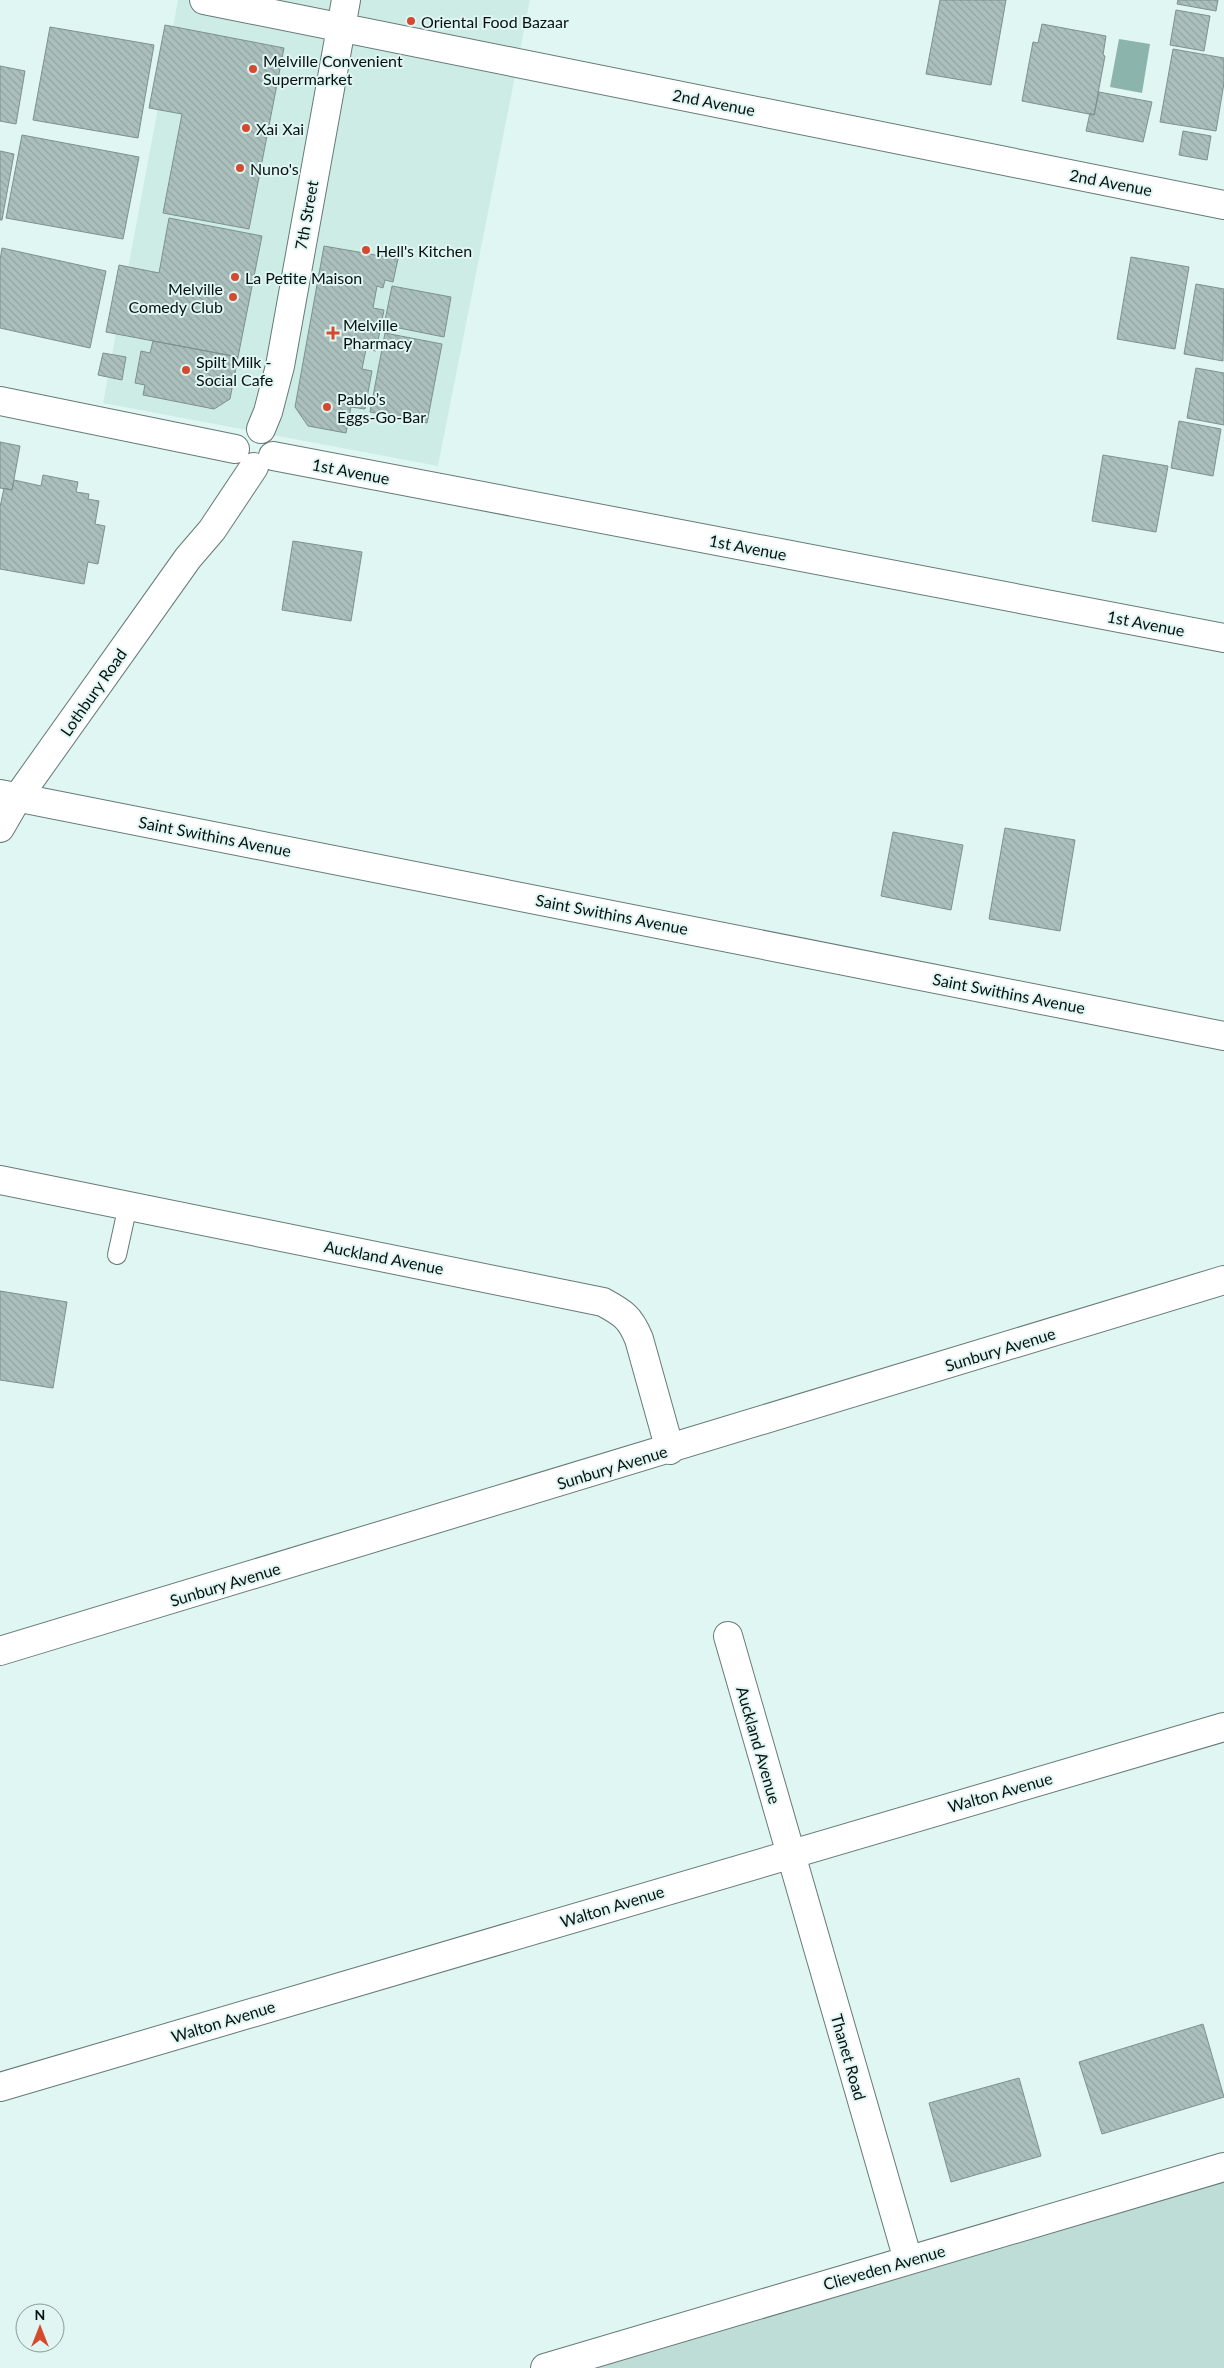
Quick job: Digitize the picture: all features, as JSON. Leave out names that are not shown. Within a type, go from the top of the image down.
[{"type":"street","name":"2nd Avenue","points":[[204,0],[341,26],[1224,205]]},
{"type":"street","name":"7th Street","points":[[261,429],[271,404],[280,366],[346,0]]},
{"type":"street","name":"1st Avenue","points":[[0,401],[250,458],[1224,638]]},
{"type":"street","name":"Lothbury Road","points":[[0,828],[9,796],[188,558],[197,527],[250,458],[237,437],[242,432],[254,428],[261,429]]},
{"type":"street","name":"Saint Swithins Avenue","points":[[9,796],[1224,1036]]},
{"type":"street","name":"Auckland Avenue","points":[[0,1180],[603,1302],[621,1312],[634,1328],[670,1450]]},
{"type":"street","name":"Sunbury Avenue","points":[[0,1651],[670,1450],[1224,1280]]},
{"type":"street","name":"Auckland Avenue","points":[[728,1636],[789,1853]]},
{"type":"street","name":"Walton Avenue","points":[[0,2088],[789,1853],[1224,1727]]},
{"type":"street","name":"Thanet Road","points":[[789,1853],[908,2260]]},
{"type":"street","name":"Clieveden Avenue","points":[[545,2368],[1224,2168]]},
{"type":"lane","points":[[117,1255],[128,1206]]},
{"type":"shaded area","points":[[178,0],[530,0],[438,466],[103,403]]},
{"type":"shaded area","points":[[1119,39],[1150,44],[1142,93],[1110,87]]},
{"type":"shaded area","points":[[1224,2165],[1224,2368],[544,2368]]},
{"type":"building","points":[[940,0],[1006,0],[991,85],[926,74]]},
{"type":"building","points":[[1178,0],[1218,0],[1216,11],[1177,4]]},
{"type":"building","points":[[1176,10],[1210,16],[1204,51],[1170,45]]},
{"type":"building","points":[[1042,24],[1106,36],[1103,55],[1105,56],[1094,115],[1022,101],[1033,42],[1038,43]]},
{"type":"building","points":[[165,25],[284,48],[249,229],[163,213],[182,114],[149,108]]},
{"type":"building","points":[[50,27],[154,45],[138,138],[33,120]]},
{"type":"building","points":[[1173,49],[1224,58],[1224,83],[1216,131],[1160,122]]},
{"type":"building","points":[[0,66],[25,71],[16,124],[0,121]]},
{"type":"building","points":[[1099,92],[1152,102],[1143,142],[1086,131],[1090,113],[1094,115]]},
{"type":"building","points":[[1183,131],[1211,136],[1207,160],[1179,155]]},
{"type":"building","points":[[22,135],[139,157],[123,239],[6,218]]},
{"type":"building","points":[[0,151],[14,154],[2,220],[0,220]]},
{"type":"building","points":[[169,218],[262,236],[238,357],[106,332],[119,265],[159,273]]},
{"type":"building","points":[[324,246],[398,259],[393,282],[385,280],[383,288],[377,286],[373,308],[384,310],[376,351],[366,349],[362,369],[372,371],[365,409],[351,407],[346,433],[308,426],[295,407]]},
{"type":"building","points":[[2,248],[106,271],[90,348],[0,328],[0,260]]},
{"type":"building","points":[[1131,257],[1189,267],[1175,349],[1117,339]]},
{"type":"building","points":[[1196,284],[1224,289],[1223,361],[1184,354]]},
{"type":"building","points":[[392,286],[451,297],[444,337],[384,325]]},
{"type":"building","points":[[385,333],[442,344],[427,423],[370,412]]},
{"type":"building","name":"Spilt Milk - Social Cafe","points":[[153,341],[238,357],[230,399],[214,409],[143,395],[145,385],[135,383],[141,351],[150,353]]},
{"type":"building","points":[[103,353],[126,357],[122,380],[98,375]]},
{"type":"building","points":[[1196,368],[1224,373],[1224,425],[1187,418]]},
{"type":"building","points":[[1179,421],[1221,429],[1213,476],[1171,468]]},
{"type":"building","points":[[0,442],[20,446],[12,490],[0,488]]},
{"type":"building","points":[[1103,455],[1168,466],[1156,532],[1092,521]]},
{"type":"building","points":[[43,475],[78,482],[76,492],[89,494],[88,499],[99,501],[95,524],[105,526],[98,564],[88,562],[84,584],[0,569],[0,507],[4,488],[12,490],[14,480],[41,486]]},
{"type":"building","points":[[293,541],[362,552],[351,621],[282,610]]},
{"type":"building","points":[[1005,828],[1075,840],[1060,931],[989,919]]},
{"type":"building","points":[[893,832],[963,845],[951,910],[881,896]]},
{"type":"building","points":[[0,1291],[67,1302],[53,1388],[0,1380]]},
{"type":"building","points":[[1203,2024],[1224,2097],[1102,2134],[1079,2062]]},
{"type":"building","points":[[1019,2078],[1041,2156],[951,2182],[929,2103]]},
{"type":"place","name":"Oriental Food Bazaar","points":[[411,21]]},
{"type":"place","name":"Melville Convenient Supermarket","points":[[253,69]]},
{"type":"place","name":"Xai Xai","points":[[246,128]]},
{"type":"place","name":"Nuno's","points":[[240,168]]},
{"type":"place","name":"Hell's Kitchen","points":[[366,250]]},
{"type":"place","name":"La Petite Maison","points":[[235,277]]},
{"type":"place","name":"Melville Comedy Club","points":[[233,297]]},
{"type":"place","name":"Melville Pharmacy","points":[[333,333]]},
{"type":"place","name":"Spilt Milk - Social Cafe","points":[[186,370]]},
{"type":"place","name":"Pablo’s Eggs-Go-Bar","points":[[327,407]]}]
